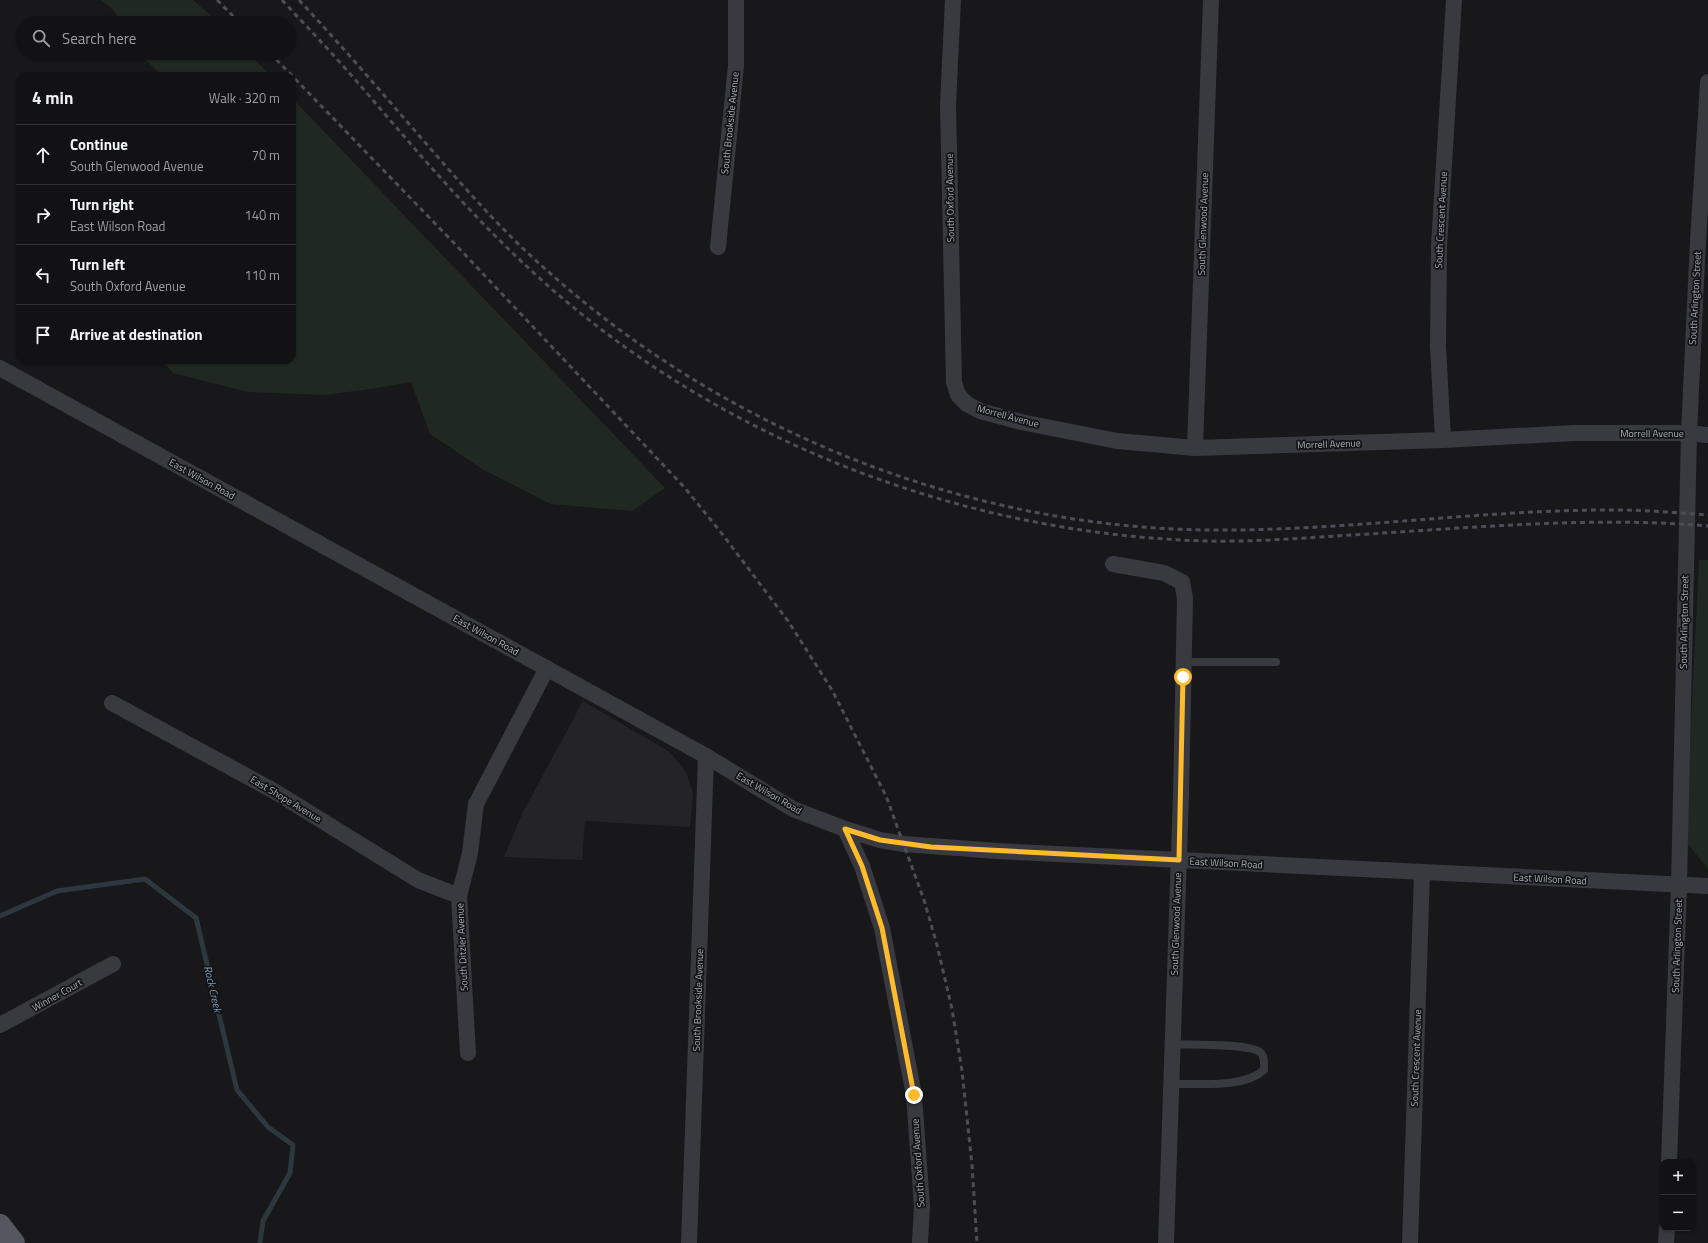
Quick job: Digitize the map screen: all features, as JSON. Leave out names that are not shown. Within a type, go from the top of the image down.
[{"type":"main road","points":[[0,1224],[14,1243]]},
{"type":"street","name":"South Brookside Avenue","points":[[718,247],[736,65],[736,0]]},
{"type":"street","name":"South Oxford Avenue","points":[[953,0],[948,105],[954,382],[958,395]]},
{"type":"street","name":"South Glenwood Avenue","points":[[1195,448],[1211,0]]},
{"type":"street","name":"South Crescent Avenue","points":[[1442,440],[1438,346],[1439,246],[1454,0]]},
{"type":"street","name":"South Arlington Street","points":[[1669,1159],[1679,885],[1689,433],[1698,240],[1708,82]]},
{"type":"street","name":"East Wilson Road","points":[[0,368],[706,756],[793,809],[845,829],[880,840],[931,847],[1708,886]]},
{"type":"street","name":"Morrell Avenue","points":[[958,395],[967,404],[980,411],[1022,422],[1117,442],[1195,448],[1442,440],[1574,433],[1689,433],[1708,435]]},
{"type":"street","name":"South Glenwood Avenue","points":[[1113,564],[1164,573],[1182,582],[1184,598],[1179,860],[1166,1243]]},
{"type":"street","name":"South Ditzler Avenue","points":[[468,1053],[459,896],[470,853],[476,804],[547,668]]},
{"type":"street","name":"East Shope Avenue","points":[[112,703],[274,791],[418,880],[459,896]]},
{"type":"street","name":"South Brookside Avenue","points":[[689,1243],[706,756]]},
{"type":"street","name":"South Oxford Avenue","points":[[845,829],[862,866],[882,928],[914,1095],[922,1206],[920,1243]]},
{"type":"street","name":"South Crescent Avenue","points":[[1410,1243],[1422,872]]},
{"type":"street","name":"Winner Court","points":[[0,1026],[113,964]]},
{"type":"street","points":[[1666,1243],[1667,1231]]},
{"type":"lane","points":[[1183,662],[1276,662]]},
{"type":"lane","points":[[1171,1084],[1236,1082],[1258,1076],[1264,1070],[1264,1060],[1261,1053],[1254,1049],[1242,1047],[1172,1044]]},
{"type":"shaded area","points":[[101,0],[193,0],[211,16],[117,16],[114,11]]},
{"type":"shaded area","points":[[146,60],[255,60],[267,72],[158,72]]},
{"type":"shaded area","points":[[296,102],[665,488],[632,511],[551,504],[482,469],[430,434],[411,382],[326,395],[248,392],[173,373],[165,364],[296,364]]},
{"type":"shaded area","points":[[1699,560],[1708,560],[1708,869],[1687,843],[1687,803]]},
{"type":"shaded area","points":[[583,701],[670,752],[686,772],[693,793],[690,827],[585,821],[582,860],[504,857],[523,812]]},
{"type":"waterway","name":"Rock Creek","points":[[0,916],[57,891],[145,879],[196,918],[237,1090],[268,1127],[293,1145],[290,1173],[263,1221],[260,1243]]},
{"type":"railway","points":[[217,0],[233,16]]},
{"type":"railway","points":[[282,0],[350,73],[444,182],[488,229],[535,274],[606,333],[682,385],[762,430],[846,467],[934,497],[1023,520],[1114,534],[1206,541],[1279,540],[1530,524],[1619,522],[1708,526]]},
{"type":"railway","points":[[299,0],[477,201],[542,266],[612,324],[687,375],[766,420],[849,458],[935,488],[1024,510],[1113,524],[1204,530],[1256,530],[1308,528],[1464,516],[1568,511],[1631,510],[1708,515]]},
{"type":"railway","points":[[277,60],[288,72]]},
{"type":"railway","points":[[296,80],[454,243],[685,488],[723,535],[788,621],[832,690],[886,796],[924,900],[937,945],[952,1009],[962,1071],[972,1165],[977,1243]]},
{"type":"route","points":[[914,1095],[882,928],[862,866],[845,829],[880,840],[931,847],[1179,860],[1183,677]]}]
